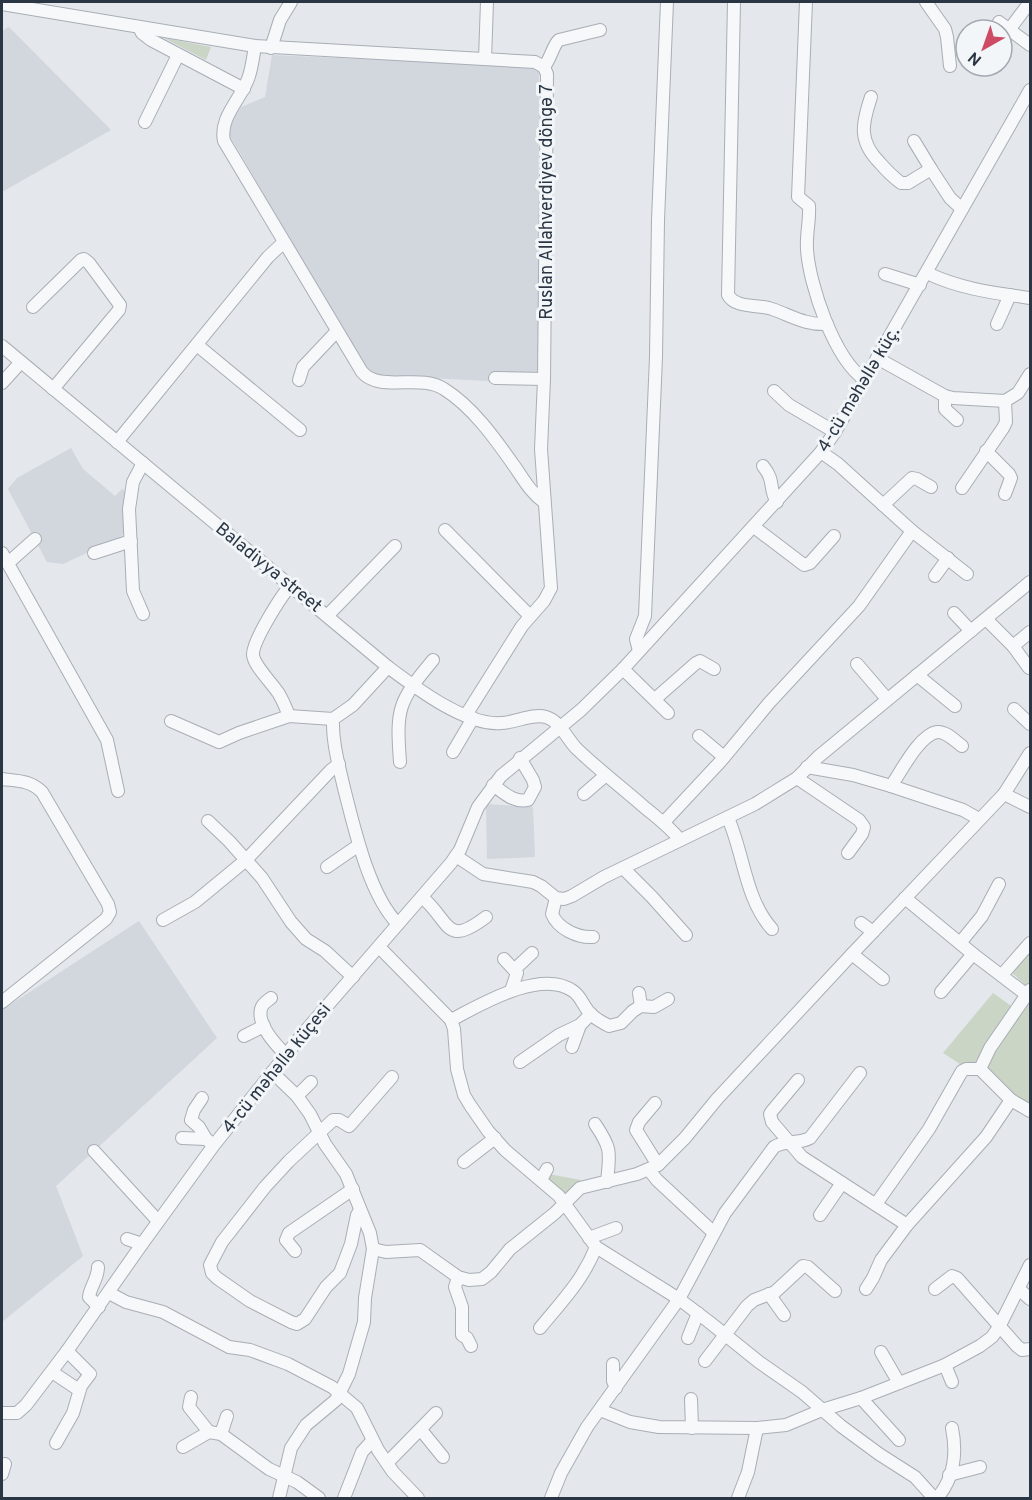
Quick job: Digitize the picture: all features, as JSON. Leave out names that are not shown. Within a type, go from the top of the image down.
[{"type":"street","points":[[271,48],[280,20],[291,2]]},
{"type":"street","points":[[485,59],[488,2]]},
{"type":"street","points":[[639,651],[636,639],[645,616],[667,2]]},
{"type":"street","points":[[734,2],[728,295],[737,303],[773,309],[802,322],[815,325],[827,324]]},
{"type":"street","points":[[806,2],[797,194],[809,206],[807,250],[820,306],[843,357],[865,380]]},
{"type":"street","points":[[926,2],[945,29],[950,66]]},
{"type":"street","points":[[1030,2],[1004,26],[1030,45]]},
{"type":"street","name":"Ruslan Allahverdiyev döngə 7","points":[[2,4],[271,48],[485,59],[535,63],[544,67],[547,74],[544,379],[541,449],[550,588],[544,601],[530,616],[470,717],[453,752]]},
{"type":"street","points":[[139,27],[147,36],[178,55],[244,89]]},
{"type":"street","points":[[544,67],[559,40],[600,30]]},
{"type":"street","points":[[255,46],[250,74],[244,89],[224,123],[222,132],[224,141],[362,372],[371,380],[435,384],[455,397],[496,442],[533,493],[544,502]]},
{"type":"street","points":[[145,122],[178,55]]},
{"type":"street","points":[[871,97],[864,119],[864,141],[869,152],[901,183],[908,183],[932,169]]},
{"type":"street","name":"4-cü məhəllə küç.","points":[[560,728],[639,651],[777,502],[836,432],[962,209],[1028,99]]},
{"type":"street","points":[[914,141],[950,198],[962,209]]},
{"type":"street","points":[[117,442],[268,257],[283,243]]},
{"type":"street","points":[[33,307],[84,259],[120,305],[119,310],[53,389]]},
{"type":"street","points":[[927,273],[972,289],[1030,298]]},
{"type":"street","points":[[885,274],[920,285]]},
{"type":"street","points":[[997,324],[1010,295]]},
{"type":"street","points":[[299,380],[303,367],[337,331]]},
{"type":"street","points":[[196,345],[300,430]]},
{"type":"street","name":"Baladiyya street","points":[[2,346],[412,685],[431,698],[470,717],[502,723],[545,716],[560,728]]},
{"type":"street","points":[[877,358],[945,396],[1005,401],[1018,393],[1030,374]]},
{"type":"street","points":[[2,383],[21,362]]},
{"type":"street","points":[[495,378],[544,379]]},
{"type":"street","points":[[774,391],[789,405],[836,432]]},
{"type":"street","points":[[945,396],[945,409],[957,420]]},
{"type":"street","points":[[962,488],[1006,422],[1005,401]]},
{"type":"street","points":[[821,452],[838,464],[912,531],[967,574]]},
{"type":"street","points":[[986,452],[1010,474],[1011,478],[1005,494]]},
{"type":"street","points":[[142,463],[135,476],[130,494],[133,591],[142,614]]},
{"type":"street","points":[[763,466],[770,475],[772,491],[777,502]]},
{"type":"street","points":[[883,505],[912,478],[917,478],[931,486]]},
{"type":"street","points":[[754,526],[804,564],[810,563],[834,536]]},
{"type":"street","points":[[445,530],[530,616]]},
{"type":"street","points":[[664,822],[724,757],[769,703],[859,606],[912,531]]},
{"type":"street","points":[[35,539],[5,558],[107,740],[118,791]]},
{"type":"street","points":[[94,554],[131,541]]},
{"type":"street","points":[[328,615],[395,546]]},
{"type":"street","points":[[935,576],[948,558]]},
{"type":"street","points":[[456,856],[483,874],[532,882],[556,898],[572,897],[604,877],[761,801],[797,778],[887,699],[1030,582]]},
{"type":"street","points":[[289,716],[279,693],[255,662],[253,655],[255,645],[277,604],[291,585]]},
{"type":"street","points":[[954,613],[971,631]]},
{"type":"street","points":[[986,618],[1013,646],[1029,668]]},
{"type":"street","points":[[1013,646],[1030,632]]},
{"type":"street","points":[[400,762],[398,714],[412,685],[433,660]]},
{"type":"street","points":[[655,699],[696,663],[700,661],[714,669]]},
{"type":"street","points":[[856,664],[887,699]]},
{"type":"street","points":[[171,721],[219,742],[289,716],[333,719],[353,705],[388,667]]},
{"type":"street","points":[[622,669],[668,713]]},
{"type":"street","points":[[917,675],[955,706]]},
{"type":"street","points":[[1014,710],[1030,724]]},
{"type":"street","points":[[333,719],[332,728],[339,764],[358,845],[386,910],[398,924]]},
{"type":"street","points":[[560,728],[569,741],[606,775],[664,822],[680,840]]},
{"type":"street","name":"4-cü məhəllə küçesi","points":[[2,1413],[13,1414],[21,1411],[109,1293],[210,1142],[456,856],[478,807],[493,785],[520,758],[560,728]]},
{"type":"street","points":[[891,786],[928,736],[937,732],[945,734],[962,746]]},
{"type":"street","points":[[699,736],[724,757]]},
{"type":"street","points":[[374,1249],[386,1252],[420,1250],[458,1277],[470,1280],[482,1279],[491,1272],[510,1249],[583,1186],[607,1182],[653,1167],[685,1138],[717,1099],[1004,794],[1030,753]]},
{"type":"street","points":[[493,785],[514,800],[528,800],[535,787],[520,758]]},
{"type":"street","points":[[163,920],[195,902],[246,860],[339,764]]},
{"type":"street","points":[[807,767],[854,775],[891,786],[963,810],[979,819]]},
{"type":"street","points":[[584,794],[606,775]]},
{"type":"street","points":[[797,778],[859,820],[864,827],[862,834],[848,853]]},
{"type":"street","points":[[2,779],[28,782],[42,792],[108,904],[110,912],[106,919],[2,1002]]},
{"type":"street","points":[[1004,794],[1030,807]]},
{"type":"street","points":[[728,818],[736,835],[756,906],[761,917],[772,929]]},
{"type":"street","points":[[208,821],[262,878],[291,922],[306,939],[325,951],[352,977]]},
{"type":"street","points":[[327,867],[358,845]]},
{"type":"street","points":[[623,868],[686,935]]},
{"type":"street","points":[[960,944],[982,916],[999,884]]},
{"type":"street","points":[[422,897],[432,905],[452,931],[458,933],[470,929],[486,917]]},
{"type":"street","points":[[556,898],[552,914],[558,923],[582,938],[593,937]]},
{"type":"street","points":[[905,898],[973,954],[1029,992],[990,1048],[980,1069]]},
{"type":"street","points":[[861,923],[873,932]]},
{"type":"street","points":[[1002,975],[1030,943]]},
{"type":"street","points":[[379,947],[451,1020],[454,1029],[457,1069],[464,1095],[495,1138],[512,1156],[544,1174],[592,1242],[698,1313],[879,1454],[915,1477],[935,1498],[944,1489],[956,1452],[952,1428]]},
{"type":"street","points":[[515,969],[532,953]]},
{"type":"street","points":[[852,954],[883,979]]},
{"type":"street","points":[[941,992],[973,954]]},
{"type":"street","points":[[504,959],[517,973],[511,991]]},
{"type":"street","points":[[451,1020],[492,998],[511,991],[544,984],[564,986],[581,998],[591,1014],[609,1026],[621,1023],[641,1006],[654,1007],[668,999]]},
{"type":"street","points":[[639,993],[641,1006]]},
{"type":"street","points":[[271,998],[261,1006],[260,1012],[272,1042],[286,1055]]},
{"type":"street","points":[[520,1062],[559,1035],[580,1025],[591,1014]]},
{"type":"street","points":[[572,1047],[580,1025]]},
{"type":"street","points":[[244,1036],[264,1026]]},
{"type":"street","points":[[876,1204],[929,1129],[962,1071],[980,1069],[1011,1100],[1030,1111]]},
{"type":"street","points":[[272,1072],[297,1096],[346,1174],[370,1233],[374,1249],[367,1283],[362,1330],[353,1362],[340,1393],[332,1405],[314,1418],[297,1438],[288,1458],[279,1498]]},
{"type":"street","points":[[551,1498],[561,1473],[582,1435],[679,1299],[714,1233],[738,1195],[770,1152],[779,1144],[810,1138],[860,1074]]},
{"type":"street","points":[[360,1210],[340,1273],[326,1287],[301,1322],[291,1322],[250,1301],[212,1274],[210,1265],[222,1242],[281,1168],[333,1120],[351,1125],[392,1077]]},
{"type":"street","points":[[798,1080],[770,1114],[772,1122],[802,1157],[907,1225]]},
{"type":"street","points":[[297,1096],[311,1082]]},
{"type":"street","points":[[202,1098],[191,1120],[210,1142]]},
{"type":"street","points":[[866,1289],[882,1260],[907,1225],[986,1137],[1011,1100]]},
{"type":"street","points":[[655,1104],[639,1122],[636,1130],[657,1180],[714,1233]]},
{"type":"street","points":[[595,1124],[610,1151],[607,1182]]},
{"type":"street","points":[[182,1138],[210,1142]]},
{"type":"street","points":[[464,1162],[495,1138]]},
{"type":"street","points":[[94,1151],[158,1221]]},
{"type":"street","points":[[820,1215],[843,1183]]},
{"type":"street","points":[[296,1251],[286,1240],[289,1233],[352,1189]]},
{"type":"street","points":[[540,1328],[577,1284],[587,1268],[592,1242],[615,1228]]},
{"type":"street","points":[[127,1239],[142,1244]]},
{"type":"street","points":[[600,1410],[617,1418],[642,1425],[757,1428],[786,1425],[945,1365],[980,1347],[992,1337],[999,1327],[1030,1265]]},
{"type":"street","points":[[705,1361],[724,1333],[747,1306],[754,1300],[779,1289],[803,1266],[835,1291]]},
{"type":"street","points":[[98,1268],[97,1279],[89,1297],[99,1307]]},
{"type":"street","points":[[935,1288],[952,1276],[957,1278],[1017,1346],[1022,1350],[1030,1349]]},
{"type":"street","points":[[454,1345],[462,1335],[462,1307],[455,1287],[458,1277]]},
{"type":"street","points":[[1019,1289],[1030,1299]]},
{"type":"street","points":[[109,1293],[126,1302],[163,1312],[229,1347],[250,1350],[288,1364],[340,1393],[357,1408],[372,1441],[387,1463],[418,1498]]},
{"type":"street","points":[[769,1294],[783,1314]]},
{"type":"street","points":[[688,1338],[698,1313]]},
{"type":"street","points":[[462,1335],[467,1338],[471,1346]]},
{"type":"street","points":[[56,1443],[73,1413],[79,1390],[90,1374],[67,1351]]},
{"type":"street","points":[[881,1352],[899,1383]]},
{"type":"street","points":[[613,1364],[613,1381],[616,1388]]},
{"type":"street","points":[[945,1365],[952,1382]]},
{"type":"street","points":[[51,1372],[79,1390]]},
{"type":"street","points":[[191,1397],[189,1407],[215,1433],[263,1465],[297,1482],[319,1498]]},
{"type":"street","points":[[861,1398],[899,1440]]},
{"type":"street","points":[[691,1399],[692,1428]]},
{"type":"street","points":[[387,1463],[436,1413]]},
{"type":"street","points":[[183,1447],[215,1433],[227,1416]]},
{"type":"street","points":[[738,1498],[748,1472],[757,1428]]},
{"type":"street","points":[[421,1430],[443,1457]]},
{"type":"street","points":[[344,1498],[362,1452],[372,1441]]},
{"type":"street","points":[[949,1475],[980,1467]]},
{"type":"shaded area","points":[[9,27],[111,130],[2,192],[2,31]]},
{"type":"shaded area","points":[[272,55],[539,67],[538,374],[489,373],[488,381],[370,375],[227,131],[241,107],[265,97]]},
{"type":"shaded area","points":[[71,448],[83,469],[115,496],[122,489],[128,493],[123,534],[63,564],[47,562],[8,489],[17,478]]},
{"type":"shaded area","points":[[486,804],[533,807],[535,857],[487,859]]},
{"type":"shaded area","points":[[139,921],[217,1038],[56,1186],[83,1256],[2,1322],[2,1010]]},
{"type":"green space","points":[[164,38],[211,47],[206,60]]},
{"type":"green space","points":[[1030,946],[1030,989],[1011,972]]},
{"type":"green space","points":[[993,993],[1018,1011],[1030,998],[1030,1106],[998,1082],[999,1078],[974,1063],[963,1066],[943,1053]]},
{"type":"green space","points":[[548,1174],[581,1180],[566,1196],[547,1180]]}]
